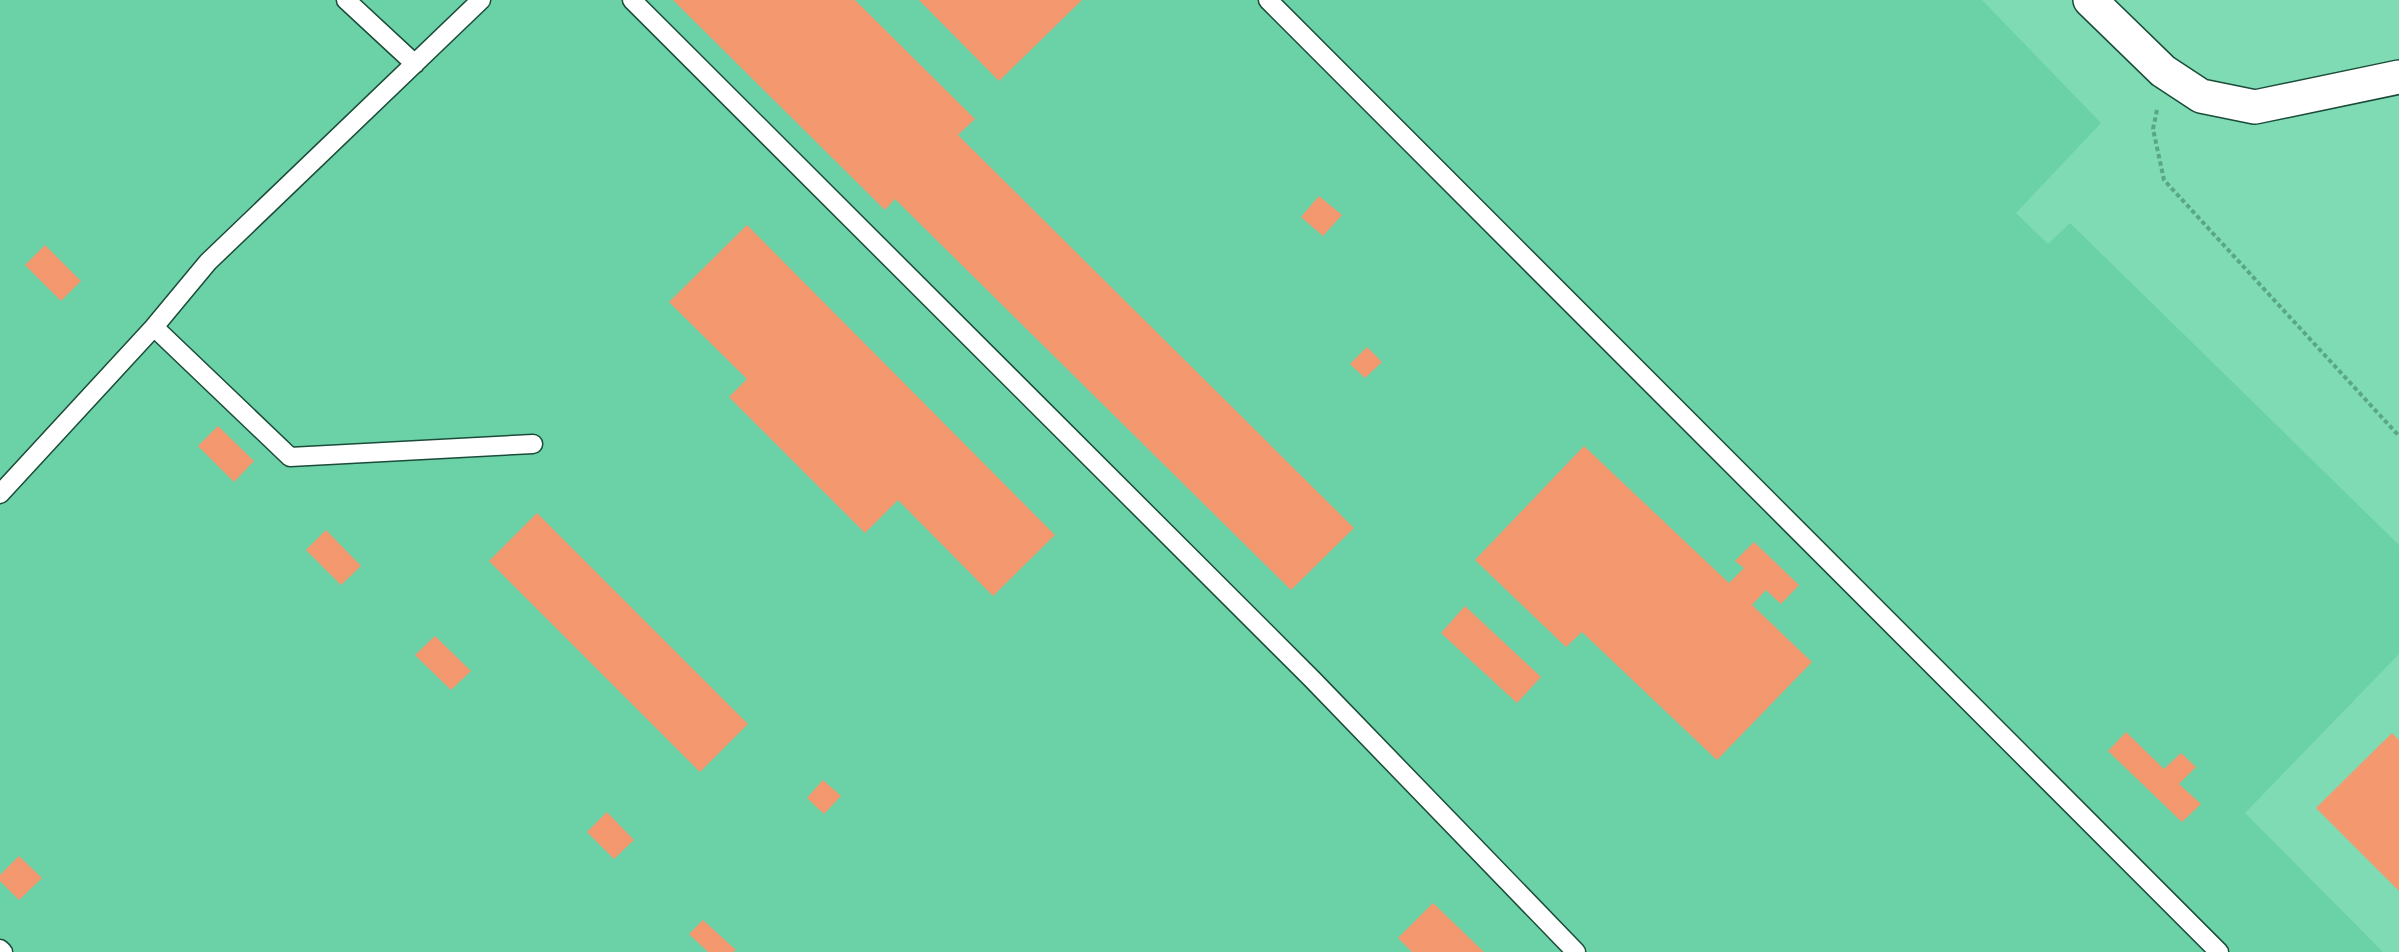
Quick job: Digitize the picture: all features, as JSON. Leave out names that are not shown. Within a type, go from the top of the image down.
[{"type":"street","points":[[2090,0],[2163,71],[2201,96],[2255,107],[2399,77]]},
{"type":"lane","points":[[346,0],[415,64]]},
{"type":"lane","points":[[0,494],[154,327],[208,262],[481,0]]},
{"type":"lane","points":[[632,0],[1312,680],[1576,952]]},
{"type":"lane","points":[[1268,0],[2219,952]]},
{"type":"lane","points":[[154,327],[290,457],[533,444]]},
{"type":"path","points":[[2163,71],[2153,129],[2164,180],[2399,436]]},
{"type":"shaded area","points":[[0,0],[1982,0],[2101,123],[2016,213],[2048,244],[2070,223],[2399,545],[2399,654],[2245,813],[2383,952],[0,952]]},
{"type":"building","points":[[673,0],[855,0],[975,119],[958,135],[1354,528],[1291,590],[895,199],[885,210]]},
{"type":"building","points":[[919,0],[1082,0],[999,81]]},
{"type":"building","points":[[1319,196],[1342,215],[1323,236],[1301,217]]},
{"type":"building","points":[[747,225],[1055,535],[993,596],[898,500],[865,533],[729,397],[747,379],[669,302]]},
{"type":"building","points":[[45,245],[81,281],[61,301],[25,265]]},
{"type":"building","points":[[1367,347],[1382,362],[1365,378],[1350,364]]},
{"type":"building","points":[[218,426],[254,461],[234,482],[198,446]]},
{"type":"building","points":[[1584,446],[1729,583],[1744,568],[1735,561],[1754,542],[1799,585],[1781,604],[1766,590],[1752,605],[1812,662],[1717,760],[1582,632],[1566,647],[1475,560]]},
{"type":"building","points":[[537,513],[748,724],[700,772],[489,561]]},
{"type":"building","points":[[326,530],[361,566],[341,585],[306,550]]},
{"type":"building","points":[[1465,606],[1541,677],[1517,703],[1441,633]]},
{"type":"building","points":[[435,636],[471,671],[451,690],[415,655]]},
{"type":"building","points":[[2126,732],[2164,769],[2181,753],[2196,767],[2179,784],[2201,804],[2182,822],[2108,751]]},
{"type":"building","points":[[2392,733],[2399,740],[2399,891],[2316,808]]},
{"type":"building","points":[[823,780],[841,796],[824,814],[807,798]]},
{"type":"building","points":[[607,812],[634,840],[614,859],[587,832]]},
{"type":"building","points":[[19,856],[42,878],[19,900],[0,881],[0,875]]},
{"type":"building","points":[[1433,903],[1484,952],[1412,952],[1398,938]]},
{"type":"building","points":[[703,920],[736,950],[708,952],[689,934]]}]
